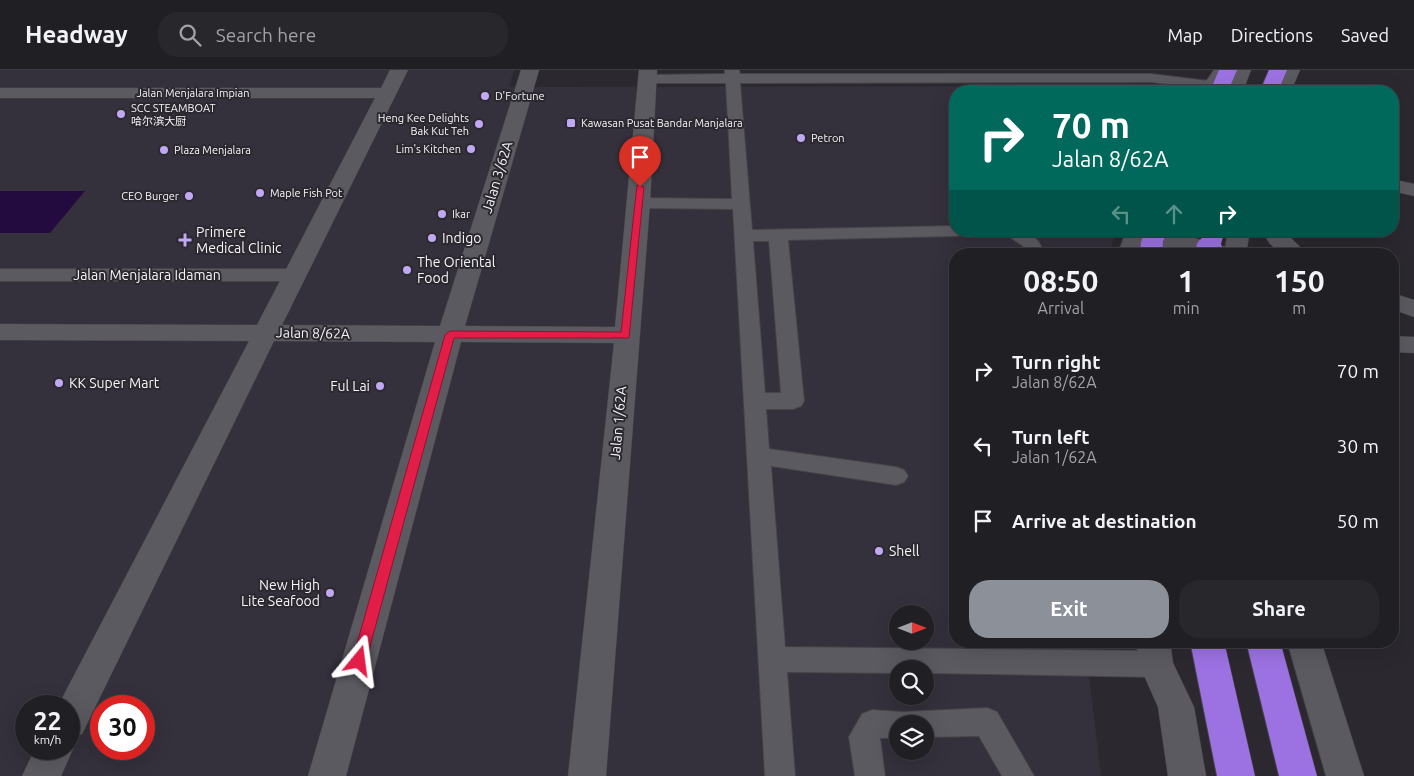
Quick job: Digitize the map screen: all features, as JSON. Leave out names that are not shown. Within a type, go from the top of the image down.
[{"type":"highway","points":[[1216,85],[1228,70]]},
{"type":"highway","points":[[1272,85],[1278,70]]},
{"type":"highway","points":[[1152,248],[1152,242],[1170,239]]},
{"type":"highway","points":[[1209,648],[1236,776]]},
{"type":"highway","points":[[1265,648],[1298,776]]},
{"type":"street","name":"Jalan 3/62A","points":[[327,776],[450,335],[530,70]]},
{"type":"street","points":[[1215,85],[1223,70]]},
{"type":"street","points":[[1236,85],[1242,70]]},
{"type":"street","points":[[1285,85],[1291,70]]},
{"type":"street","name":"Jalan 1/62A","points":[[587,776],[639,203],[648,75]]},
{"type":"street","points":[[137,92],[151,78]]},
{"type":"street","points":[[80,700],[393,82]]},
{"type":"street","name":"Jalan Menjalara Impian","points":[[2,84],[137,92],[393,82]]},
{"type":"street","points":[[1277,237],[1289,248]]},
{"type":"street","points":[[1170,239],[1202,248]]},
{"type":"street","points":[[1399,303],[1414,310]]},
{"type":"street","points":[[1399,306],[1414,310]]},
{"type":"street","name":"Jalan 8/62A","points":[[0,332],[626,335]]},
{"type":"street","points":[[1399,339],[1414,344]]},
{"type":"street","points":[[1399,344],[1414,344]]},
{"type":"street","points":[[1306,648],[1345,776]]},
{"type":"street","points":[[1160,649],[1176,707],[1187,776]]},
{"type":"street","points":[[41,776],[49,760]]},
{"type":"lane","points":[[648,75],[733,74],[1151,78],[1190,85]]},
{"type":"lane","points":[[733,74],[780,776]]},
{"type":"lane","points":[[639,203],[742,204]]},
{"type":"lane","points":[[744,236],[949,231]]},
{"type":"lane","points":[[755,401],[793,401],[778,236]]},
{"type":"lane","points":[[1022,237],[1032,244],[1033,248]]},
{"type":"lane","name":"Jalan Menjalara Idaman","points":[[0,275],[294,275]]},
{"type":"lane","points":[[759,456],[896,476]]},
{"type":"lane","points":[[772,659],[1160,649]]},
{"type":"lane","points":[[934,723],[987,722],[1019,776]]},
{"type":"lane","points":[[870,776],[864,737],[872,724],[889,724]]},
{"type":"shaded area","points":[[0,70],[514,70],[509,87],[949,86],[949,237],[1114,237],[1111,248],[949,248],[949,648],[1086,648],[1101,776],[0,776]]},
{"type":"shaded area","points":[[0,191],[85,191],[50,233],[0,233]]},
{"type":"place","name":"D'Fortune","points":[[485,96]]},
{"type":"place","name":"SCC STEAMBOAT 哈尔滨大厨","points":[[121,114]]},
{"type":"place","name":"Kawasan Pusat Bandar Manjalara","points":[[571,123]]},
{"type":"place","name":"Heng Kee Delights Bak Kut Teh","points":[[479,124]]},
{"type":"place","name":"Petron","points":[[801,138]]},
{"type":"place","name":"Lim's Kitchen","points":[[471,149]]},
{"type":"place","name":"Plaza Menjalara","points":[[164,150]]},
{"type":"place","name":"Maple Fish Pot","points":[[260,193]]},
{"type":"place","name":"CEO Burger","points":[[189,196]]},
{"type":"place","name":"Ikar","points":[[442,214]]},
{"type":"place","name":"Indigo","points":[[432,238]]},
{"type":"place","name":"Primere Medical Clinic","points":[[185,240]]},
{"type":"place","name":"The Oriental Food","points":[[407,270]]},
{"type":"place","name":"KK Super Mart","points":[[59,383]]},
{"type":"place","name":"Ful Lai","points":[[380,386]]},
{"type":"place","name":"Shell","points":[[879,551]]},
{"type":"place","name":"New High Lite Seafood","points":[[330,593]]},
{"type":"route","points":[[359,661],[450,335],[626,335],[640,187]]}]
